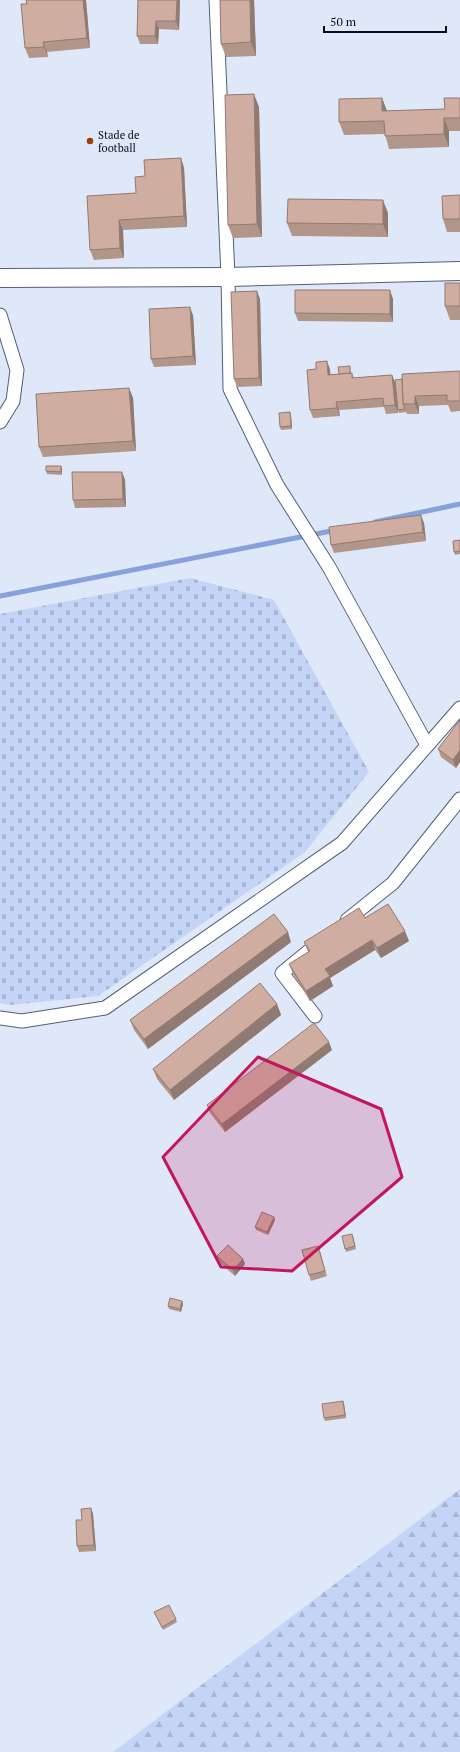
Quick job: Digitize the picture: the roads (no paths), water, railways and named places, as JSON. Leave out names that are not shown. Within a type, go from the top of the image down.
[{"type":"street","points":[[216,0],[228,277],[230,389],[277,485],[329,567],[428,745]]},
{"type":"street","points":[[0,278],[228,277],[460,271]]},
{"type":"street","points":[[0,315],[17,370],[13,401],[0,422]]},
{"type":"street","points":[[0,1018],[22,1021],[105,1008],[342,843],[460,708]]},
{"type":"street","points":[[315,1016],[282,972],[393,883],[460,799]]},
{"type":"waterway","points":[[375,522],[460,504]]},
{"type":"waterway","points":[[0,596],[336,530]]},
{"type":"place","name":"Stade de football","points":[[90,141]]}]
